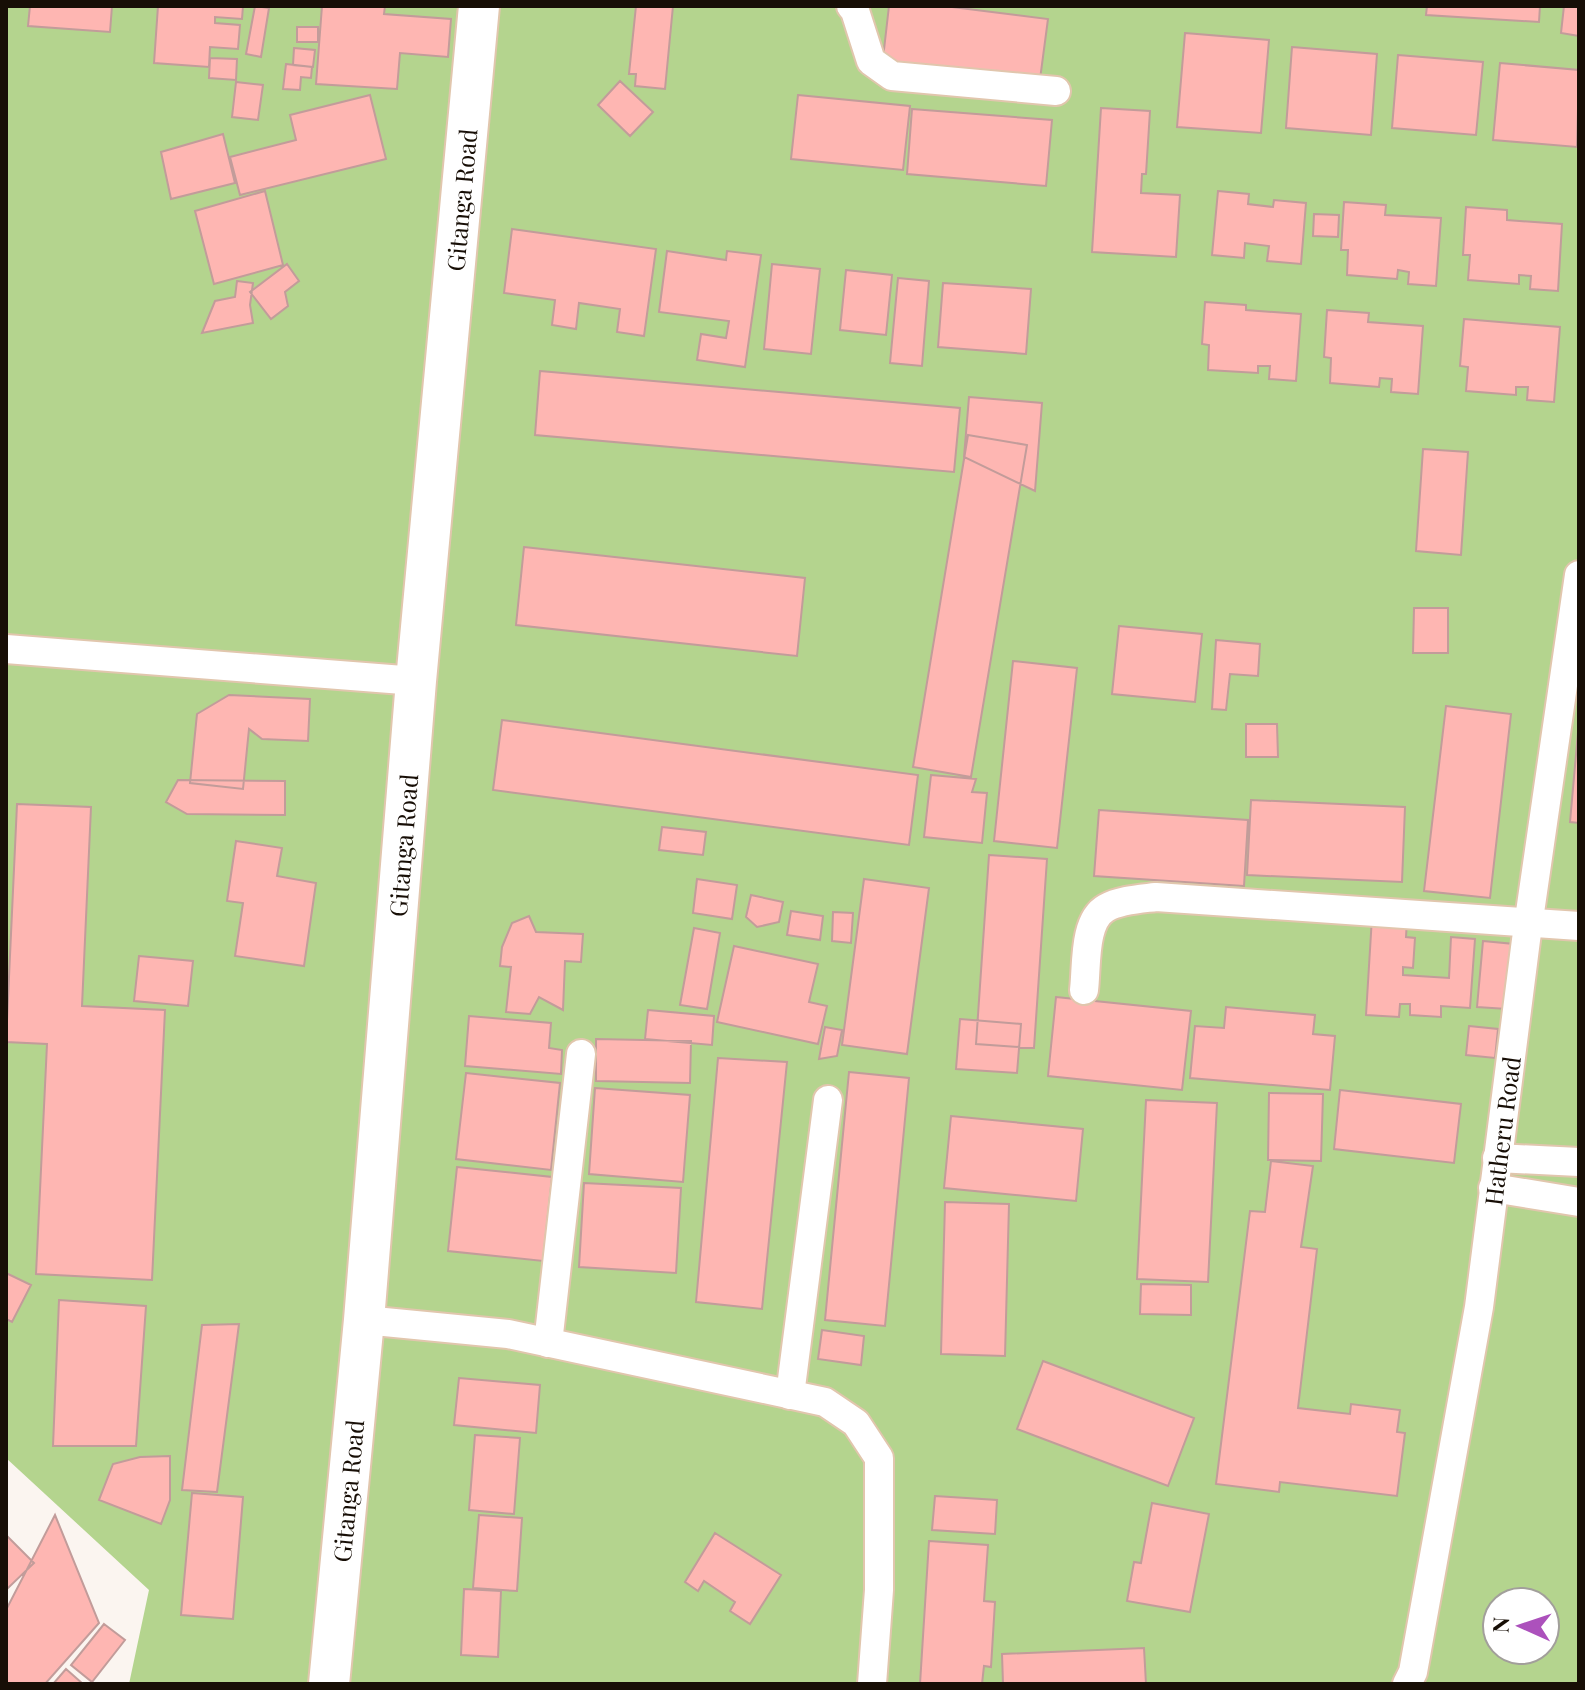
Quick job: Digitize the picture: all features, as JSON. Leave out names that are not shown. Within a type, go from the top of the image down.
[{"type":"main road","name":"Gitanga Road","points":[[329,1684],[364,1320],[416,681],[479,6]]},
{"type":"street","points":[[851,6],[871,61],[892,76],[1056,91]]},
{"type":"street","name":"Hatheru Road","points":[[1407,1684],[1413,1672],[1477,1323],[1529,923],[1570,692],[1579,575]]},
{"type":"street","points":[[6,649],[416,681]]},
{"type":"street","points":[[1084,990],[1091,926],[1104,908],[1156,897],[1579,926]]},
{"type":"street","points":[[548,1343],[581,1054]]},
{"type":"street","points":[[790,1395],[828,1100]]},
{"type":"street","points":[[1497,1158],[1579,1162]]},
{"type":"street","points":[[1493,1188],[1579,1202]]},
{"type":"street","points":[[364,1320],[508,1334],[825,1402],[856,1423],[879,1458],[879,1590],[872,1684]]},
{"type":"green space","points":[[6,6],[1579,6],[1579,1684],[129,1684],[149,1590],[6,1458]]},
{"type":"building","points":[[30,6],[112,6],[110,32],[28,26]]},
{"type":"building","points":[[158,6],[243,6],[242,19],[215,17],[215,23],[240,25],[238,49],[210,47],[209,67],[154,63]]},
{"type":"building","points":[[255,6],[269,8],[261,57],[246,54]]},
{"type":"building","points":[[322,6],[385,6],[384,14],[451,19],[448,57],[400,53],[397,89],[316,84]]},
{"type":"building","points":[[636,6],[673,6],[665,89],[635,86],[636,74],[629,74]]},
{"type":"building","points":[[889,6],[944,6],[1048,19],[1039,87],[882,67]]},
{"type":"building","points":[[1427,6],[1540,6],[1539,22],[1426,15]]},
{"type":"building","points":[[1564,6],[1579,6],[1579,36],[1561,33]]},
{"type":"building","points":[[297,27],[318,27],[318,42],[297,42]]},
{"type":"building","points":[[1185,33],[1269,40],[1261,133],[1177,127]]},
{"type":"building","points":[[1292,47],[1377,54],[1371,135],[1286,128]]},
{"type":"building","points":[[294,48],[315,50],[313,67],[293,65]]},
{"type":"building","points":[[1398,55],[1483,62],[1476,135],[1392,128]]},
{"type":"building","points":[[210,58],[237,59],[236,80],[209,78]]},
{"type":"building","points":[[1500,63],[1579,70],[1577,147],[1493,140]]},
{"type":"building","points":[[286,64],[312,67],[311,78],[301,77],[300,90],[283,89]]},
{"type":"building","points":[[620,81],[653,112],[630,136],[598,105]]},
{"type":"building","points":[[236,82],[263,85],[258,120],[232,117]]},
{"type":"building","points":[[370,95],[386,159],[240,195],[230,157],[296,140],[290,115]]},
{"type":"building","points":[[798,95],[910,106],[903,170],[791,159]]},
{"type":"building","points":[[1101,108],[1150,111],[1146,174],[1142,174],[1141,193],[1180,195],[1176,257],[1092,252]]},
{"type":"building","points":[[912,109],[1052,120],[1046,186],[907,174]]},
{"type":"building","points":[[223,134],[235,183],[171,199],[161,152]]},
{"type":"building","points":[[265,191],[283,265],[214,284],[195,211]]},
{"type":"building","points":[[1218,191],[1249,194],[1248,204],[1273,207],[1274,200],[1306,203],[1301,264],[1267,261],[1269,246],[1245,243],[1244,258],[1212,255]]},
{"type":"building","points":[[1344,202],[1386,205],[1385,215],[1441,218],[1436,286],[1408,284],[1409,272],[1398,270],[1397,279],[1347,275],[1348,250],[1341,250]]},
{"type":"building","points":[[1466,207],[1507,210],[1507,220],[1562,224],[1558,291],[1530,289],[1531,276],[1519,275],[1519,284],[1468,280],[1470,255],[1463,255]]},
{"type":"building","points":[[1314,214],[1339,215],[1338,237],[1313,236]]},
{"type":"building","points":[[512,229],[656,249],[644,336],[617,332],[620,309],[579,303],[576,329],[552,325],[555,300],[504,293]]},
{"type":"building","points":[[667,251],[726,260],[727,251],[761,255],[745,367],[697,360],[701,334],[726,338],[729,321],[659,312]]},
{"type":"building","points":[[287,264],[299,281],[285,292],[288,306],[271,319],[250,292]]},
{"type":"building","points":[[772,264],[820,269],[811,354],[764,349]]},
{"type":"building","points":[[846,270],[892,275],[886,335],[840,330]]},
{"type":"building","points":[[898,278],[929,281],[922,366],[890,363]]},
{"type":"building","points":[[237,281],[253,283],[250,305],[253,323],[202,333],[215,301],[235,297]]},
{"type":"building","points":[[943,283],[1031,289],[1026,354],[938,347]]},
{"type":"building","points":[[1205,302],[1246,305],[1246,310],[1301,314],[1296,381],[1269,379],[1270,366],[1258,366],[1258,373],[1208,370],[1209,345],[1202,344]]},
{"type":"building","points":[[1327,310],[1369,313],[1368,322],[1423,326],[1418,394],[1391,392],[1392,379],[1380,378],[1379,387],[1330,383],[1331,358],[1324,357]]},
{"type":"building","points":[[1464,319],[1560,327],[1554,402],[1527,400],[1528,387],[1516,387],[1516,395],[1466,391],[1468,367],[1460,366]]},
{"type":"building","points":[[540,371],[960,408],[954,472],[535,435]]},
{"type":"building","points":[[969,397],[1042,403],[1035,491],[964,457]]},
{"type":"building","points":[[968,435],[1027,445],[971,777],[913,767]]},
{"type":"building","points":[[1423,449],[1468,452],[1461,555],[1416,551]]},
{"type":"building","points":[[524,547],[805,578],[797,656],[516,625]]},
{"type":"building","points":[[1414,608],[1448,608],[1448,653],[1413,653]]},
{"type":"building","points":[[1119,626],[1202,634],[1195,702],[1112,694]]},
{"type":"building","points":[[1216,640],[1260,644],[1258,676],[1230,674],[1226,710],[1212,709]]},
{"type":"building","points":[[1013,661],[1077,668],[1057,848],[994,841]]},
{"type":"building","points":[[229,695],[310,699],[308,741],[262,739],[249,729],[243,789],[190,783],[197,714]]},
{"type":"building","points":[[1446,706],[1511,714],[1490,898],[1424,891]]},
{"type":"building","points":[[502,720],[918,775],[909,845],[493,790]]},
{"type":"building","points":[[1579,721],[1579,823],[1570,822]]},
{"type":"building","points":[[1246,724],[1277,724],[1278,757],[1246,757]]},
{"type":"building","points":[[931,775],[976,779],[972,792],[987,793],[982,843],[924,837]]},
{"type":"building","points":[[178,780],[285,781],[285,815],[187,814],[166,802]]},
{"type":"building","points":[[1251,800],[1405,807],[1402,882],[1247,875]]},
{"type":"building","points":[[17,804],[91,807],[82,1006],[165,1010],[152,1280],[36,1274],[47,1044],[6,1042]]},
{"type":"building","points":[[1099,810],[1248,820],[1244,886],[1094,876]]},
{"type":"building","points":[[662,827],[706,832],[703,855],[659,850]]},
{"type":"building","points":[[236,841],[282,848],[277,876],[316,883],[304,966],[235,956],[243,903],[227,901]]},
{"type":"building","points":[[989,855],[1047,859],[1034,1048],[976,1044]]},
{"type":"building","points":[[697,879],[737,885],[732,919],[693,913]]},
{"type":"building","points":[[864,879],[929,888],[907,1054],[842,1045]]},
{"type":"building","points":[[751,895],[783,902],[779,922],[757,927],[746,917]]},
{"type":"building","points":[[791,911],[823,916],[820,940],[787,935]]},
{"type":"building","points":[[833,912],[853,913],[851,943],[832,941]]},
{"type":"building","points":[[529,916],[536,932],[583,934],[581,962],[565,961],[563,1010],[539,997],[530,1014],[506,1012],[511,967],[500,966],[502,947],[512,923]]},
{"type":"building","points":[[1372,917],[1407,920],[1406,937],[1415,938],[1413,968],[1403,967],[1403,975],[1449,978],[1451,937],[1475,939],[1470,1008],[1441,1006],[1441,1017],[1410,1015],[1410,1004],[1400,1004],[1399,1017],[1366,1015]]},
{"type":"building","points":[[694,928],[720,933],[707,1009],[680,1005]]},
{"type":"building","points":[[1483,941],[1514,944],[1507,1009],[1477,1007]]},
{"type":"building","points":[[734,946],[818,964],[809,1002],[827,1006],[818,1044],[717,1022]]},
{"type":"building","points":[[139,956],[193,961],[188,1006],[134,1001]]},
{"type":"building","points":[[1056,997],[1191,1011],[1182,1090],[1048,1076]]},
{"type":"building","points":[[1226,1007],[1315,1015],[1313,1034],[1335,1036],[1330,1090],[1190,1078],[1195,1026],[1224,1028]]},
{"type":"building","points":[[648,1010],[714,1016],[712,1045],[645,1039]]},
{"type":"building","points":[[469,1016],[551,1023],[549,1048],[562,1050],[561,1074],[465,1066]]},
{"type":"building","points":[[960,1019],[1021,1024],[1017,1073],[956,1069]]},
{"type":"building","points":[[1469,1026],[1498,1029],[1495,1058],[1466,1055]]},
{"type":"building","points":[[825,1027],[842,1030],[837,1056],[819,1059]]},
{"type":"building","points":[[596,1039],[691,1041],[690,1083],[596,1081]]},
{"type":"building","points":[[718,1058],[787,1062],[762,1309],[696,1302]]},
{"type":"building","points":[[849,1072],[909,1078],[885,1326],[825,1320]]},
{"type":"building","points":[[466,1073],[560,1083],[551,1170],[456,1159]]},
{"type":"building","points":[[595,1088],[690,1095],[683,1182],[589,1174]]},
{"type":"building","points":[[1340,1090],[1461,1104],[1454,1163],[1334,1149]]},
{"type":"building","points":[[1269,1093],[1323,1094],[1321,1161],[1268,1160]]},
{"type":"building","points":[[1146,1100],[1217,1103],[1208,1282],[1137,1279]]},
{"type":"building","points":[[951,1116],[1083,1129],[1076,1201],[944,1188]]},
{"type":"building","points":[[1271,1161],[1313,1166],[1301,1247],[1317,1249],[1298,1408],[1350,1414],[1351,1404],[1400,1410],[1397,1432],[1405,1433],[1397,1496],[1280,1482],[1279,1492],[1216,1484],[1250,1211],[1265,1212]]},
{"type":"building","points":[[457,1167],[552,1177],[543,1261],[448,1251]]},
{"type":"building","points":[[584,1183],[681,1188],[676,1273],[579,1267]]},
{"type":"building","points":[[945,1202],[1009,1204],[1005,1356],[941,1354]]},
{"type":"building","points":[[6,1273],[31,1285],[12,1322],[6,1319]]},
{"type":"building","points":[[1141,1284],[1191,1285],[1191,1315],[1140,1314]]},
{"type":"building","points":[[59,1300],[146,1306],[136,1446],[53,1446]]},
{"type":"building","points":[[239,1324],[217,1492],[182,1490],[202,1325]]},
{"type":"building","points":[[822,1330],[864,1336],[861,1365],[818,1359]]},
{"type":"building","points":[[1043,1361],[1194,1418],[1168,1486],[1017,1429]]},
{"type":"building","points":[[459,1378],[540,1385],[536,1433],[454,1425]]},
{"type":"building","points":[[475,1435],[520,1438],[514,1514],[469,1510]]},
{"type":"building","points":[[170,1456],[170,1500],[161,1524],[99,1500],[113,1464],[140,1457]]},
{"type":"building","points":[[192,1493],[243,1497],[233,1619],[181,1615]]},
{"type":"building","points":[[935,1496],[997,1500],[995,1534],[932,1530]]},
{"type":"building","points":[[1152,1503],[1209,1514],[1190,1612],[1127,1601],[1134,1562],[1141,1563]]},
{"type":"building","points":[[55,1515],[99,1623],[45,1684],[6,1684],[6,1610]]},
{"type":"building","points":[[479,1515],[522,1518],[517,1591],[473,1588]]},
{"type":"building","points":[[715,1533],[781,1575],[750,1624],[730,1611],[735,1602],[704,1581],[698,1591],[685,1582]]},
{"type":"building","points":[[6,1535],[34,1563],[6,1590]]},
{"type":"building","points":[[929,1541],[988,1545],[984,1601],[995,1602],[991,1667],[984,1666],[982,1684],[920,1684]]},
{"type":"building","points":[[464,1589],[501,1591],[498,1657],[461,1655]]},
{"type":"building","points":[[104,1624],[125,1640],[92,1682],[71,1665]]},
{"type":"building","points":[[1144,1648],[1146,1684],[1003,1684],[1002,1654]]},
{"type":"building","points":[[66,1669],[83,1684],[53,1684]]}]
